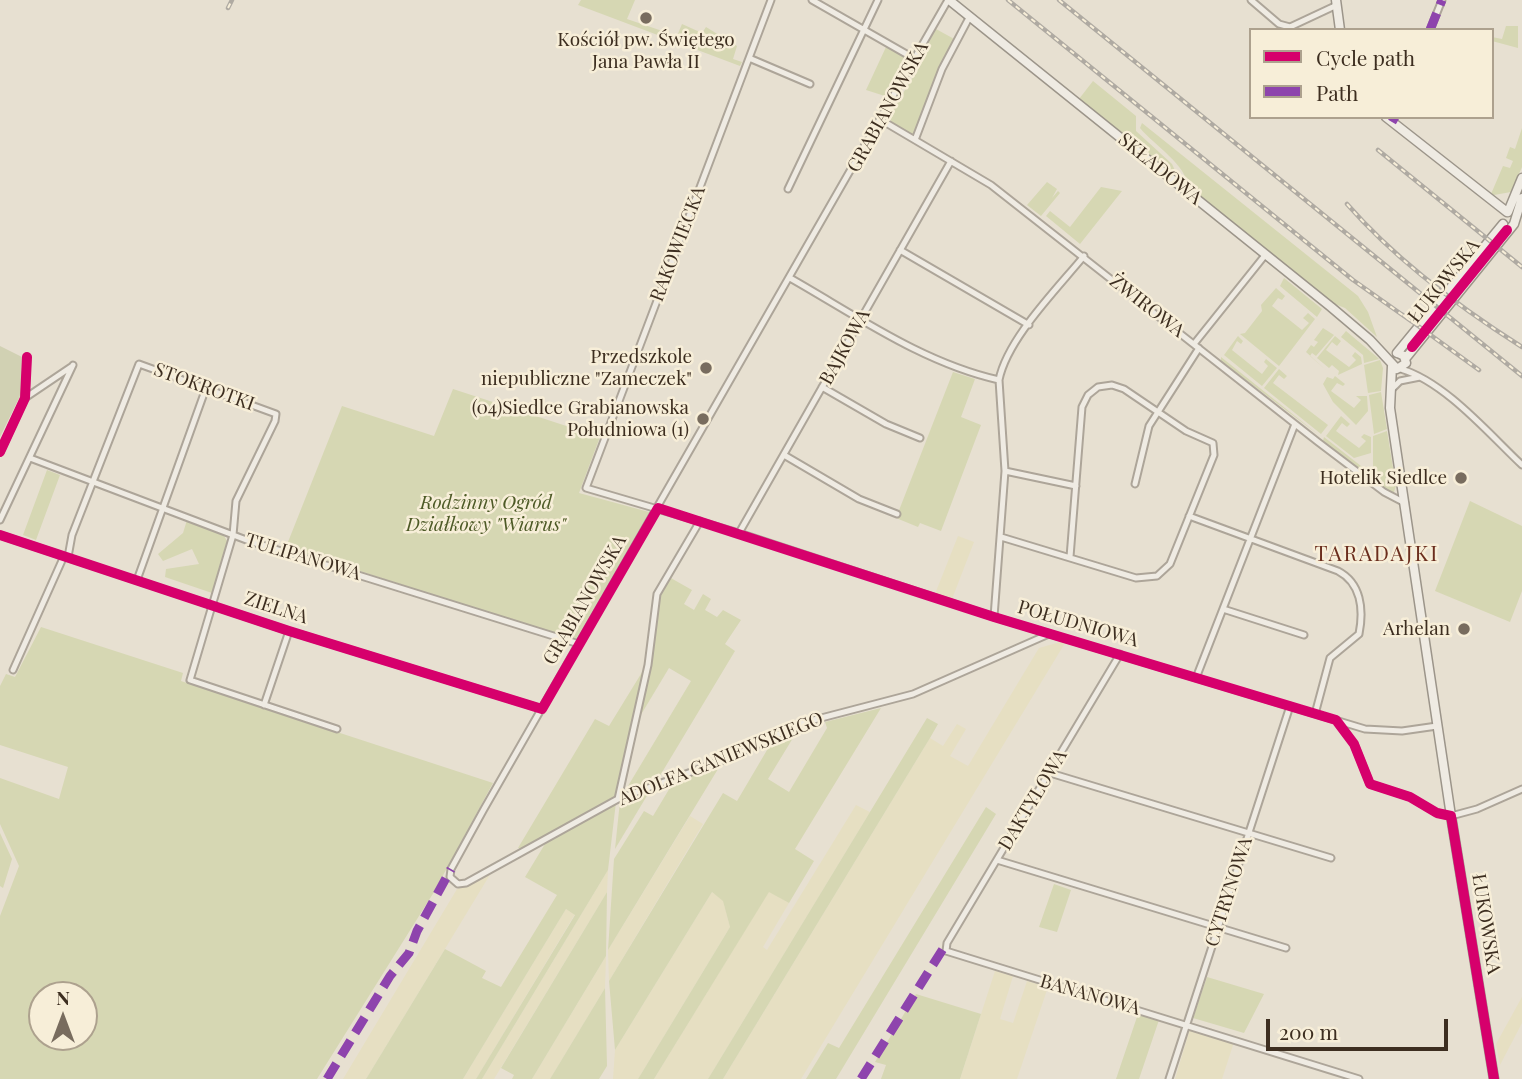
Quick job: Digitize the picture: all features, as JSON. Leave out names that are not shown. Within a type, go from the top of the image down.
[{"type":"main road","name":"SKŁADOWA","points":[[949,0],[1398,362]]},
{"type":"main road","points":[[1337,6],[1340,28]]},
{"type":"main road","points":[[1391,119],[1509,219]]},
{"type":"main road","name":"ŁUKOWSKA","points":[[1494,1079],[1437,726],[1389,389],[1398,362],[1509,219],[1518,198],[1522,178]]},
{"type":"main road","points":[[1492,203],[1518,198]]},
{"type":"street","name":"RAKOWIECKA","points":[[586,488],[771,0]]},
{"type":"street","points":[[812,0],[915,60]]},
{"type":"street","points":[[788,189],[878,0]]},
{"type":"street","name":"GRABIANOWSKA","points":[[451,869],[949,0]]},
{"type":"street","points":[[1251,0],[1279,24],[1290,27],[1337,6]]},
{"type":"street","points":[[1431,28],[1442,0]]},
{"type":"street","points":[[915,140],[942,69],[970,16]]},
{"type":"street","points":[[749,58],[810,84]]},
{"type":"street","name":"ŻWIROWA","points":[[881,120],[991,185],[1384,492],[1405,503]]},
{"type":"street","name":"BAJKOWA","points":[[739,533],[951,161]]},
{"type":"street","points":[[900,250],[1029,325]]},
{"type":"street","points":[[1194,344],[1266,254]]},
{"type":"street","points":[[993,617],[1005,471],[999,380],[1008,354],[1084,256]]},
{"type":"street","points":[[790,278],[916,350],[978,375],[999,380]]},
{"type":"street","points":[[1135,484],[1149,426],[1199,348]]},
{"type":"street","points":[[0,452],[25,398],[27,357]]},
{"type":"street","points":[[1398,362],[1454,400],[1522,465]]},
{"type":"street","name":"STOKROTKI","points":[[93,482],[139,364],[276,414],[275,421],[240,489],[233,535],[190,680],[264,705]]},
{"type":"street","points":[[0,520],[73,365],[25,398]]},
{"type":"street","points":[[1389,389],[1400,381],[1417,375]]},
{"type":"street","points":[[1001,537],[1136,578],[1153,578],[1170,564],[1215,447],[1210,441],[1186,431],[1124,389],[1112,385],[1098,387],[1088,394],[1083,407],[1070,557]]},
{"type":"street","points":[[822,387],[886,424],[920,438]]},
{"type":"street","points":[[137,580],[206,388]]},
{"type":"street","points":[[1195,678],[1296,424]]},
{"type":"street","points":[[784,455],[859,499],[897,514]]},
{"type":"street","name":"TULIPANOWA","points":[[30,458],[233,535],[579,644]]},
{"type":"street","points":[[1005,471],[1076,486]]},
{"type":"street","points":[[13,670],[66,556],[93,482]]},
{"type":"street","name":"POŁUDNIOWA","points":[[586,488],[739,533],[993,617],[1365,729],[1390,731],[1437,726]]},
{"type":"street","points":[[1189,516],[1338,570],[1356,585],[1359,596],[1359,634],[1330,658],[1315,714]]},
{"type":"street","points":[[618,799],[648,665],[657,594],[701,521]]},
{"type":"street","name":"ZIELNA","points":[[0,535],[289,631],[542,709]]},
{"type":"street","points":[[1223,609],[1304,635]]},
{"type":"street","points":[[289,631],[264,705],[337,729]]},
{"type":"street","name":"ADOLFA GANIEWSKIEGO","points":[[451,869],[453,881],[466,883],[618,799],[729,758],[802,723],[913,694],[1049,634]]},
{"type":"street","name":"DAKTYLOWA","points":[[946,944],[1120,654]]},
{"type":"street","name":"CYTRYNOWA","points":[[1169,1079],[1290,706]]},
{"type":"street","points":[[1336,720],[1354,744],[1363,772],[1373,786],[1410,797],[1437,813],[1451,817],[1522,789]]},
{"type":"street","points":[[1049,773],[1331,858]]},
{"type":"street","points":[[997,860],[1286,948]]},
{"type":"street","name":"BANANOWA","points":[[946,944],[951,954],[1186,1023],[1358,1079]]},
{"type":"shaded area","points":[[958,536],[974,542],[952,599],[935,594]]},
{"type":"shaded area","points":[[1065,643],[801,1079],[723,1079],[930,738],[943,746],[957,724],[966,729],[950,756],[968,766],[1039,648]]},
{"type":"shaded area","points":[[856,805],[870,812],[708,1079],[654,1079],[769,891],[789,903],[763,947],[767,950]]},
{"type":"shaded area","points":[[690,816],[703,824],[609,981],[608,950]]},
{"type":"shaded area","points":[[608,870],[607,892],[494,1079],[482,1079]]},
{"type":"shaded area","points":[[491,873],[366,1079],[343,1079],[457,889]]},
{"type":"shaded area","points":[[712,892],[723,900],[730,927],[638,1079],[613,1079],[615,1050]]},
{"type":"shaded area","points":[[566,909],[575,914],[476,1079],[463,1079]]},
{"type":"shaded area","points":[[606,956],[605,988],[550,1079],[532,1079]]},
{"type":"shaded area","points":[[995,971],[1013,976],[1000,1019],[1013,1023],[1027,981],[1048,987],[1017,1079],[960,1079]]},
{"type":"shaded area","points":[[1522,997],[1522,1023],[1500,1065],[1496,1044]]},
{"type":"shaded area","points":[[1190,1029],[1234,1042],[1222,1079],[1175,1079]]},
{"type":"green space","points":[[581,0],[635,0],[627,19],[677,36],[682,24],[702,33],[706,27],[737,46],[733,59],[742,62],[740,66],[578,5]]},
{"type":"green space","points":[[1506,26],[1518,26],[1518,48],[1494,42],[1494,37],[1502,39]]},
{"type":"green space","points":[[936,29],[956,40],[945,55],[917,133],[912,135],[892,124],[889,116],[918,69],[916,65]]},
{"type":"green space","points":[[886,47],[910,60],[888,97],[866,90]]},
{"type":"green space","points":[[1093,81],[1136,116],[1136,131],[1172,164],[1178,177],[1079,99]]},
{"type":"green space","points":[[1142,123],[1358,296],[1368,312],[1377,337],[1345,308],[1332,303],[1188,187],[1176,163],[1140,128]]},
{"type":"green space","points":[[1522,128],[1522,167],[1511,192],[1491,194],[1503,166],[1510,168],[1513,161],[1506,158],[1510,147],[1515,149]]},
{"type":"green space","points":[[1047,182],[1057,189],[1052,198],[1058,191],[1060,193],[1041,216],[1027,205]]},
{"type":"green space","points":[[1101,187],[1122,191],[1080,244],[1046,216],[1050,211],[1070,227]]},
{"type":"green space","points":[[1284,278],[1322,309],[1317,317],[1280,286]]},
{"type":"green space","points":[[1276,288],[1285,296],[1282,300],[1278,298],[1272,306],[1302,330],[1309,323],[1303,318],[1308,313],[1315,319],[1279,366],[1240,334],[1245,333],[1262,311],[1261,305]]},
{"type":"green space","points":[[1323,328],[1334,335],[1316,356],[1312,353],[1310,356],[1306,352],[1311,345],[1314,347],[1318,342],[1314,340]]},
{"type":"green space","points":[[1346,331],[1379,359],[1364,363],[1363,355],[1341,337]]},
{"type":"green space","points":[[1238,336],[1243,341],[1241,344],[1237,341],[1232,350],[1262,374],[1268,366],[1264,362],[1266,359],[1277,368],[1262,386],[1224,355]]},
{"type":"green space","points":[[1335,336],[1341,341],[1337,346],[1332,342],[1326,350],[1349,367],[1356,360],[1352,356],[1355,352],[1361,357],[1362,364],[1338,375],[1339,371],[1332,365],[1329,368],[1317,358]]},
{"type":"green space","points":[[0,346],[22,357],[21,394],[0,437]]},
{"type":"green space","points":[[1221,357],[1320,436],[1221,361]]},
{"type":"green space","points":[[1380,360],[1383,368],[1381,391],[1368,393],[1364,365]]},
{"type":"green space","points":[[1279,369],[1287,376],[1284,379],[1279,375],[1273,383],[1328,425],[1321,434],[1264,388]]},
{"type":"green space","points":[[953,372],[975,379],[961,417],[981,425],[941,531],[920,523],[918,527],[896,518]]},
{"type":"green space","points":[[1335,376],[1345,384],[1343,386],[1337,383],[1331,391],[1354,408],[1361,400],[1356,396],[1367,396],[1368,411],[1356,425],[1333,402],[1323,384],[1327,377],[1333,379]]},
{"type":"green space","name":"Rodzinny Ogród Działkowy \"Wiarus\"","points":[[453,389],[600,437],[579,493],[649,512],[575,641],[286,547],[342,406],[434,436]]},
{"type":"green space","points":[[1381,392],[1387,429],[1374,434],[1369,395]]},
{"type":"green space","points":[[1341,416],[1350,424],[1347,427],[1342,423],[1336,431],[1359,448],[1366,441],[1361,437],[1364,434],[1371,437],[1371,453],[1354,458],[1326,436]]},
{"type":"green space","points":[[1387,431],[1396,486],[1394,492],[1390,493],[1323,441],[1324,437],[1384,484],[1373,473],[1373,436]]},
{"type":"green space","points":[[47,470],[60,475],[36,540],[23,535]]},
{"type":"green space","points":[[1470,501],[1522,526],[1522,591],[1510,622],[1435,591]]},
{"type":"green space","points":[[187,520],[223,534],[227,541],[212,593],[165,577],[166,569],[199,564],[192,549],[163,561],[158,554],[183,533]]},
{"type":"green space","points":[[669,577],[692,590],[684,604],[694,610],[703,594],[711,599],[705,610],[717,617],[723,610],[741,620],[725,644],[735,651],[655,784],[637,790],[628,786],[691,681],[669,668],[636,723],[659,594]]},
{"type":"green space","points":[[41,627],[183,673],[181,681],[493,783],[434,892],[317,1079],[0,1079],[0,916],[19,866],[0,824],[0,778],[59,799],[68,767],[0,745],[0,686],[6,674],[15,677]]},
{"type":"green space","points":[[644,669],[617,797],[524,850],[518,848],[595,719],[609,726]]},
{"type":"green space","points":[[881,708],[795,849],[814,861],[789,903],[769,892],[654,1079],[638,1079],[730,927],[723,901],[712,892],[615,1050],[609,981],[723,793],[737,801],[770,745],[796,733],[768,779],[789,792],[827,728],[825,722]]},
{"type":"green space","points":[[927,718],[938,724],[930,738],[723,1079],[708,1079]]},
{"type":"green space","points":[[712,768],[711,771],[718,769],[608,950],[614,859],[644,811],[653,816],[674,781]]},
{"type":"green space","points":[[651,789],[615,849],[620,801]]},
{"type":"green space","points":[[616,802],[608,870],[482,1079],[476,1079],[575,915],[566,909],[463,1079],[366,1079],[445,949],[486,971],[482,978],[501,987],[557,895],[525,877],[548,839]]},
{"type":"green space","points":[[986,807],[996,814],[836,1079],[806,1079],[828,1043],[839,1048]]},
{"type":"green space","points":[[0,833],[12,859],[3,888],[0,886]]},
{"type":"green space","points":[[1054,884],[1071,890],[1057,932],[1039,927]]},
{"type":"green space","points":[[607,892],[606,956],[532,1079],[512,1079],[514,1075],[501,1068]]},
{"type":"green space","points":[[1207,977],[1264,994],[1244,1033],[1193,1018]]},
{"type":"green space","points":[[605,988],[607,1066],[599,1079],[550,1079]]},
{"type":"green space","points":[[916,994],[981,1014],[960,1079],[881,1079],[886,1065],[875,1062]]},
{"type":"green space","points":[[1138,1014],[1159,1020],[1139,1079],[1116,1079]]},
{"type":"railway","points":[[228,8],[232,0]]},
{"type":"railway","points":[[1008,0],[1353,280],[1411,321]]},
{"type":"railway","points":[[1059,0],[1522,376]]},
{"type":"railway","points":[[1378,150],[1522,267]]},
{"type":"railway","points":[[1347,204],[1386,244],[1429,281],[1522,347]]},
{"type":"railway","points":[[1403,315],[1479,370]]},
{"type":"marked path","points":[[1431,28],[1442,0]]},
{"type":"marked path","points":[[327,1079],[390,976],[409,953],[417,931],[451,869]]},
{"type":"marked path","points":[[861,1079],[946,944]]},
{"type":"cycle path","points":[[1412,347],[1507,230]]},
{"type":"cycle path","points":[[0,452],[25,398],[27,357]]},
{"type":"cycle path","points":[[0,535],[289,631],[542,709],[658,508],[994,617],[1336,720],[1354,744],[1370,784],[1410,797],[1437,813],[1451,816],[1494,1079]]},
{"type":"place","name":"Kościół pw. Świętego Jana Pawła II","points":[[646,18]]},
{"type":"place","name":"Przedszkole niepubliczne \"Zameczek\"","points":[[706,368]]},
{"type":"place","name":"(04)Siedlce Grabianowska Południowa (1)","points":[[703,419]]},
{"type":"place","name":"Hotelik Siedlce","points":[[1461,478]]},
{"type":"place","name":"Arhelan","points":[[1464,629]]},
{"type":"district","name":"TARADAJKI","points":[[1377,554]]}]
